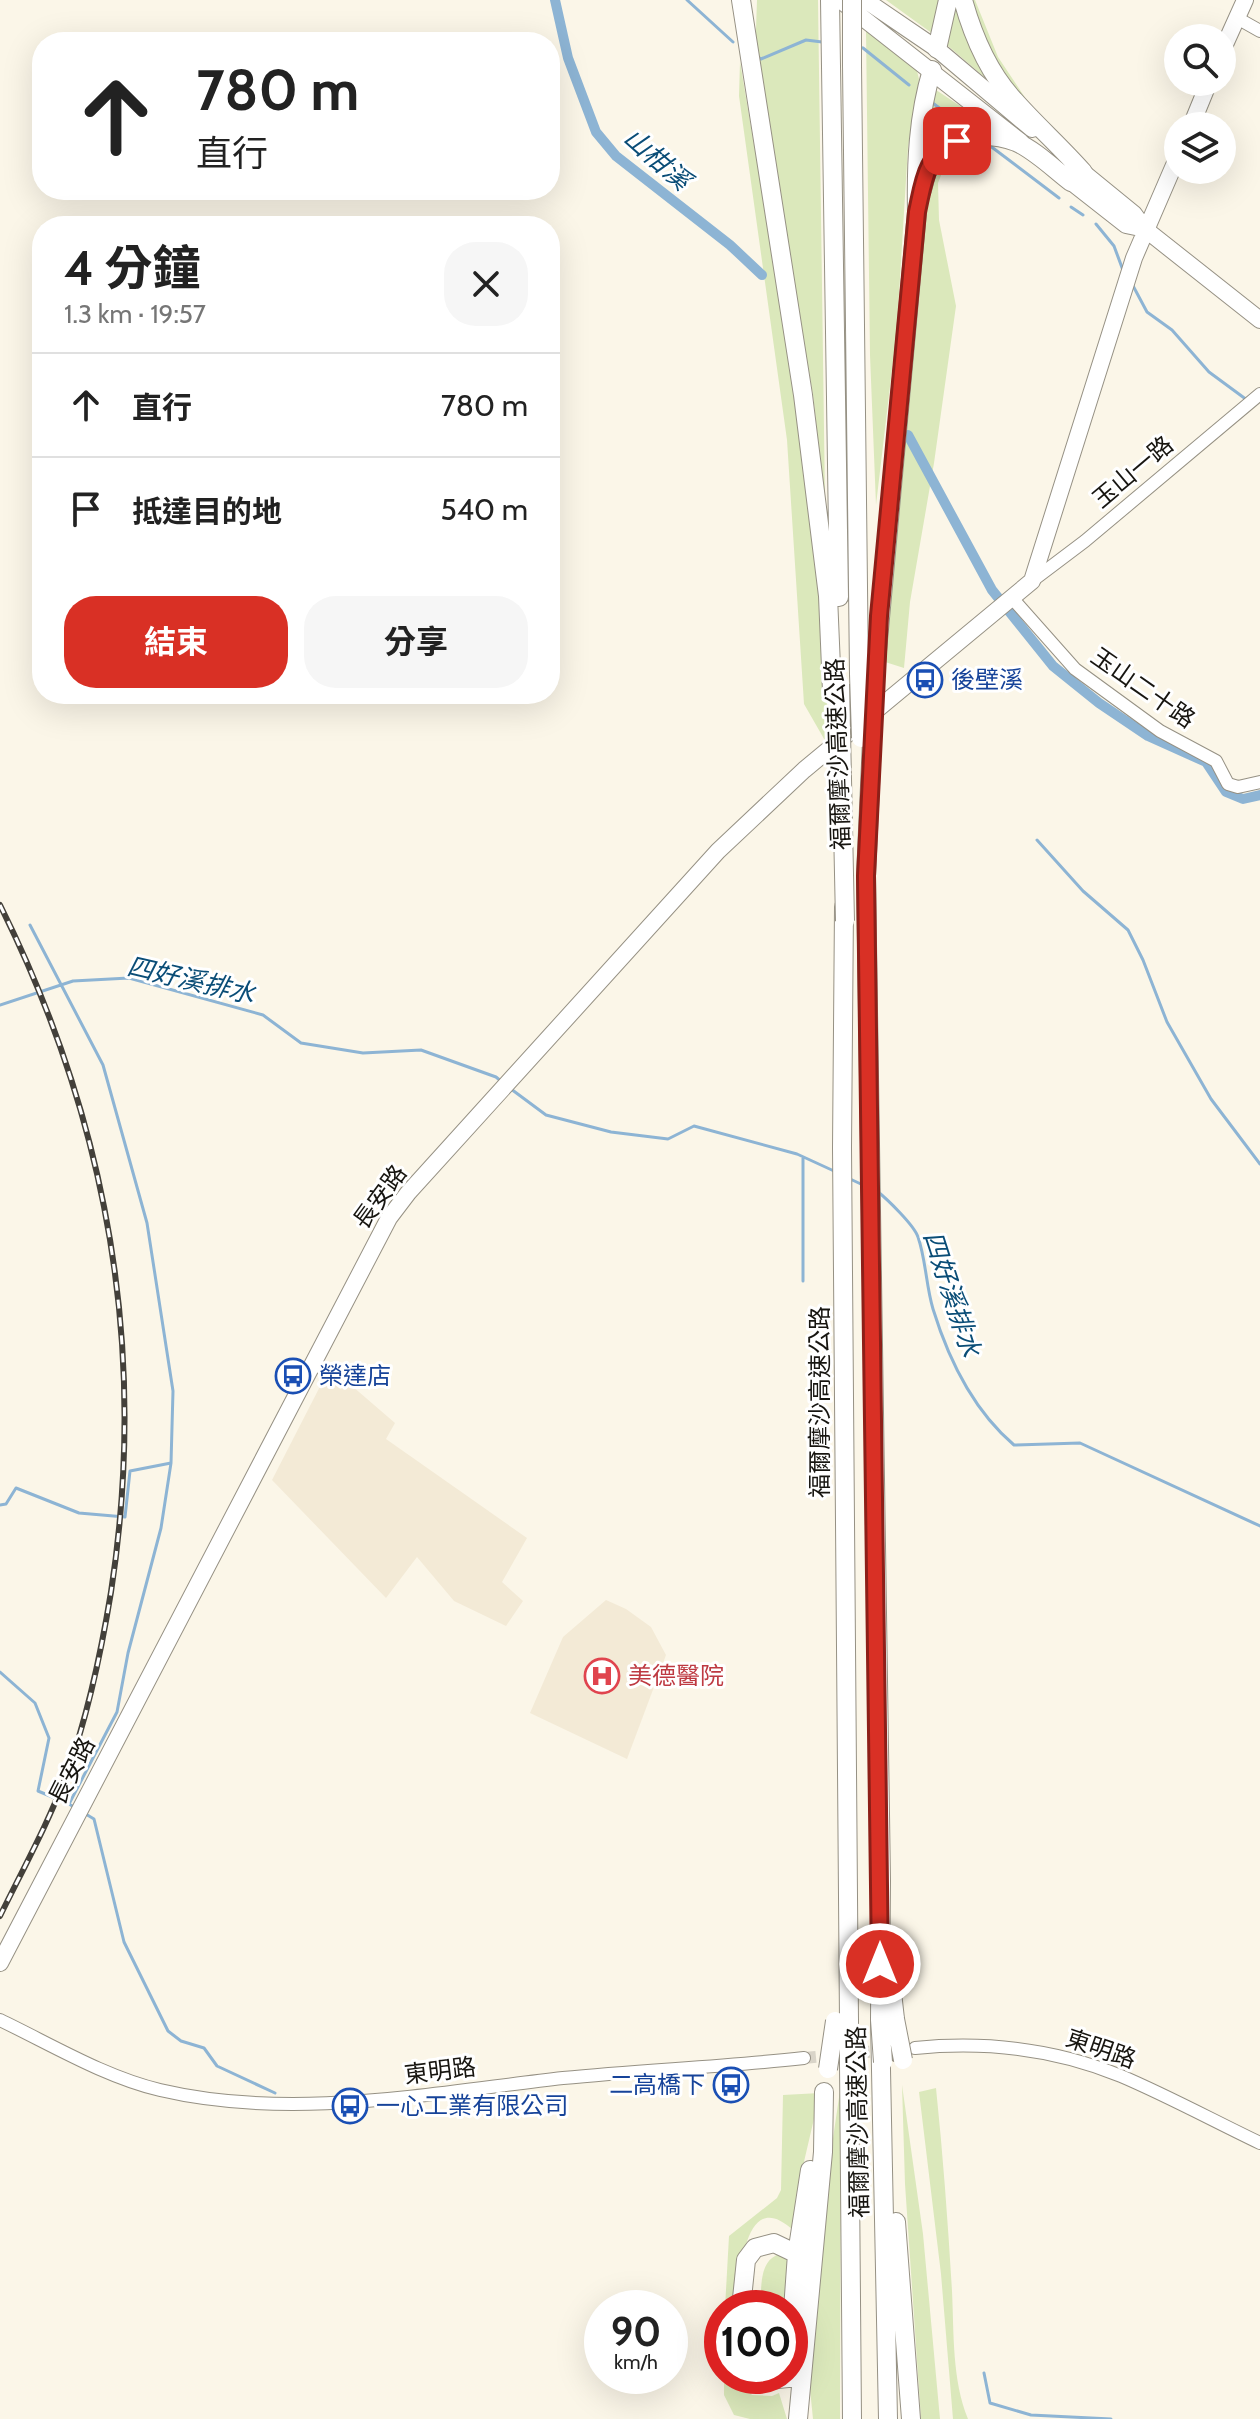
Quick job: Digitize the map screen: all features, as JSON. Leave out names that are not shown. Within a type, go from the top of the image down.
[{"type":"highway","points":[[741,0],[807,425],[828,596],[836,687],[835,753],[845,921]]},
{"type":"highway","points":[[753,85],[754,0]]},
{"type":"highway","name":"福爾摩沙高速公路","points":[[830,0],[836,687],[845,921],[842,1148],[847,1856],[842,2021],[849,2064],[852,2419]]},
{"type":"highway","name":"福爾摩沙高速公路","points":[[852,0],[867,673],[869,1160],[881,1881],[888,2019],[888,2419]]},
{"type":"highway","points":[[937,49],[948,0]]},
{"type":"highway","points":[[963,0],[971,30],[989,65],[1013,99],[1055,139],[1077,177]]},
{"type":"highway","points":[[917,212],[916,174],[923,100],[932,70]]},
{"type":"highway","points":[[867,673],[917,212],[925,176],[935,155],[945,147],[971,137],[987,135],[1018,143],[1077,177]]},
{"type":"highway","points":[[888,2019],[909,2054]]},
{"type":"highway","points":[[888,2019],[883,2062],[911,2419]]},
{"type":"highway","points":[[794,2290],[797,2254],[828,2069],[842,2021]]},
{"type":"highway","points":[[798,2419],[823,2152],[824,2092]]},
{"type":"highway","points":[[743,2290],[746,2260],[755,2248],[774,2243],[797,2254]]},
{"type":"highway","points":[[792,2394],[798,2419]]},
{"type":"main road","points":[[840,0],[1077,177],[1103,198],[1126,225],[1145,229],[1260,320]]},
{"type":"main road","points":[[865,0],[937,49],[1077,177]]},
{"type":"main road","points":[[1234,24],[1245,0]]},
{"type":"main road","points":[[932,70],[937,49]]},
{"type":"main road","points":[[1032,581],[1130,271],[1165,184]]},
{"type":"main road","points":[[1103,198],[1140,207],[1159,197]]},
{"type":"main road","points":[[1103,198],[1133,242],[1130,271]]},
{"type":"main road","name":"長安路","points":[[0,1963],[389,1218],[408,1193],[718,851],[804,770],[1032,581]]},
{"type":"street","points":[[1237,18],[1260,31]]},
{"type":"street","name":"玉山一路","points":[[1032,581],[1085,541],[1253,399]]},
{"type":"street","name":"玉山二十路","points":[[1012,598],[1075,669],[1160,731],[1216,761],[1228,784],[1238,787],[1260,782]]},
{"type":"street","name":"東明路","points":[[0,2020],[132,2083],[199,2098],[299,2104],[375,2100],[566,2078],[804,2058]]},
{"type":"street","name":"東明路","points":[[909,2054],[997,2046],[1059,2056],[1119,2076],[1260,2143]]},
{"type":"shaded area","points":[[330,1367],[395,1423],[386,1439],[527,1538],[502,1582],[523,1601],[506,1626],[454,1601],[417,1557],[386,1598],[272,1480]]},
{"type":"shaded area","name":"美德醫院","points":[[606,1600],[626,1609],[651,1627],[666,1655],[627,1759],[530,1713],[563,1637]]},
{"type":"green space","points":[[757,0],[818,0],[825,500],[813,395],[755,58]]},
{"type":"green space","points":[[886,0],[940,0],[933,34]]},
{"type":"green space","points":[[955,0],[997,88],[947,45]]},
{"type":"green space","points":[[966,0],[975,0],[998,57],[1034,111],[998,70]]},
{"type":"green space","points":[[866,31],[916,67],[919,79],[908,147],[897,327],[876,505],[870,355]]},
{"type":"green space","points":[[740,62],[806,472],[824,638],[827,744],[804,704],[787,440],[739,96]]},
{"type":"green space","points":[[930,86],[1004,135],[974,132],[920,165]]},
{"type":"green space","points":[[963,149],[947,160],[938,183],[939,220],[956,306],[910,602],[904,668],[882,661],[920,291],[921,216],[929,179],[940,159]]},
{"type":"green space","points":[[841,2084],[840,2419],[813,2419],[809,2379]]},
{"type":"green space","points":[[902,2085],[923,2234],[940,2419],[921,2419],[905,2184]]},
{"type":"green space","points":[[936,2088],[955,2356],[959,2388],[968,2419],[953,2419],[941,2274],[919,2092]]},
{"type":"green space","points":[[820,2093],[796,2196],[793,2230],[776,2219],[764,2219],[754,2227],[747,2241],[739,2290],[726,2290],[729,2236],[777,2198],[781,2190],[783,2095]]},
{"type":"green space","points":[[780,2254],[790,2261],[788,2290],[761,2290],[765,2269],[773,2257]]},
{"type":"green space","points":[[779,2394],[787,2419],[750,2419],[734,2415],[724,2395]]},
{"type":"waterway","name":"山柑溪","points":[[555,0],[568,58],[596,132],[616,156],[730,245],[762,275]]},
{"type":"waterway","points":[[687,0],[733,42]]},
{"type":"waterway","points":[[758,57],[761,59],[806,40],[822,42]]},
{"type":"waterway","points":[[857,47],[863,48],[909,85]]},
{"type":"waterway","points":[[930,101],[969,130]]},
{"type":"waterway","points":[[989,145],[1059,198]]},
{"type":"waterway","points":[[1071,207],[1083,215]]},
{"type":"waterway","points":[[1096,224],[1114,246],[1124,273]]},
{"type":"waterway","points":[[1131,282],[1147,312],[1172,330],[1209,372],[1247,400]]},
{"type":"waterway","points":[[908,435],[992,590],[1053,666],[1099,703],[1148,736],[1206,762],[1226,792],[1243,799],[1260,795]]},
{"type":"waterway","points":[[1037,840],[1083,891],[1128,930],[1167,1022],[1211,1099],[1260,1164]]},
{"type":"waterway","points":[[30,925],[103,1065],[147,1223],[173,1391],[171,1463],[161,1528],[128,1653],[117,1712],[69,1804],[74,1807]]},
{"type":"waterway","name":"四好溪排水","points":[[0,1005],[73,981],[129,978],[263,1015],[301,1043],[363,1053],[421,1050],[496,1077],[502,1082]]},
{"type":"waterway","name":"四好溪排水","points":[[511,1089],[546,1115],[611,1132],[668,1139],[694,1126],[797,1154],[834,1171]]},
{"type":"waterway","points":[[803,1157],[803,1281]]},
{"type":"waterway","name":"四好溪排水","points":[[848,1178],[863,1185]]},
{"type":"waterway","name":"四好溪排水","points":[[877,1191],[916,1232],[933,1309],[955,1366],[986,1416],[1014,1445],[1080,1443],[1260,1526]]},
{"type":"waterway","points":[[0,1505],[6,1504],[16,1488],[79,1513],[125,1517],[130,1471],[171,1463]]},
{"type":"waterway","points":[[0,1672],[35,1703],[49,1738],[38,1791],[69,1804]]},
{"type":"waterway","points":[[84,1813],[94,1819],[124,1942],[168,2031],[181,2041],[204,2048],[217,2066],[275,2093]]},
{"type":"waterway","points":[[984,2373],[990,2403],[1031,2415],[1111,2419]]},
{"type":"tunnel","points":[[804,2058],[908,2048]]},
{"type":"railway","points":[[0,905],[37,987],[68,1070],[92,1154],[110,1240],[121,1326],[124,1414],[121,1502],[111,1592],[88,1706],[60,1791],[0,1916]]},
{"type":"place","name":"後壁溪","points":[[925,680]]},
{"type":"place","name":"榮達店","points":[[293,1376]]},
{"type":"place","name":"美德醫院","points":[[602,1676]]},
{"type":"place","name":"二高橋下","points":[[731,2085]]},
{"type":"place","name":"一心工業有限公司","points":[[350,2106]]},
{"type":"route","points":[[880,1964],[866,876],[879,616],[917,212],[925,176],[935,155],[957,141]]}]
